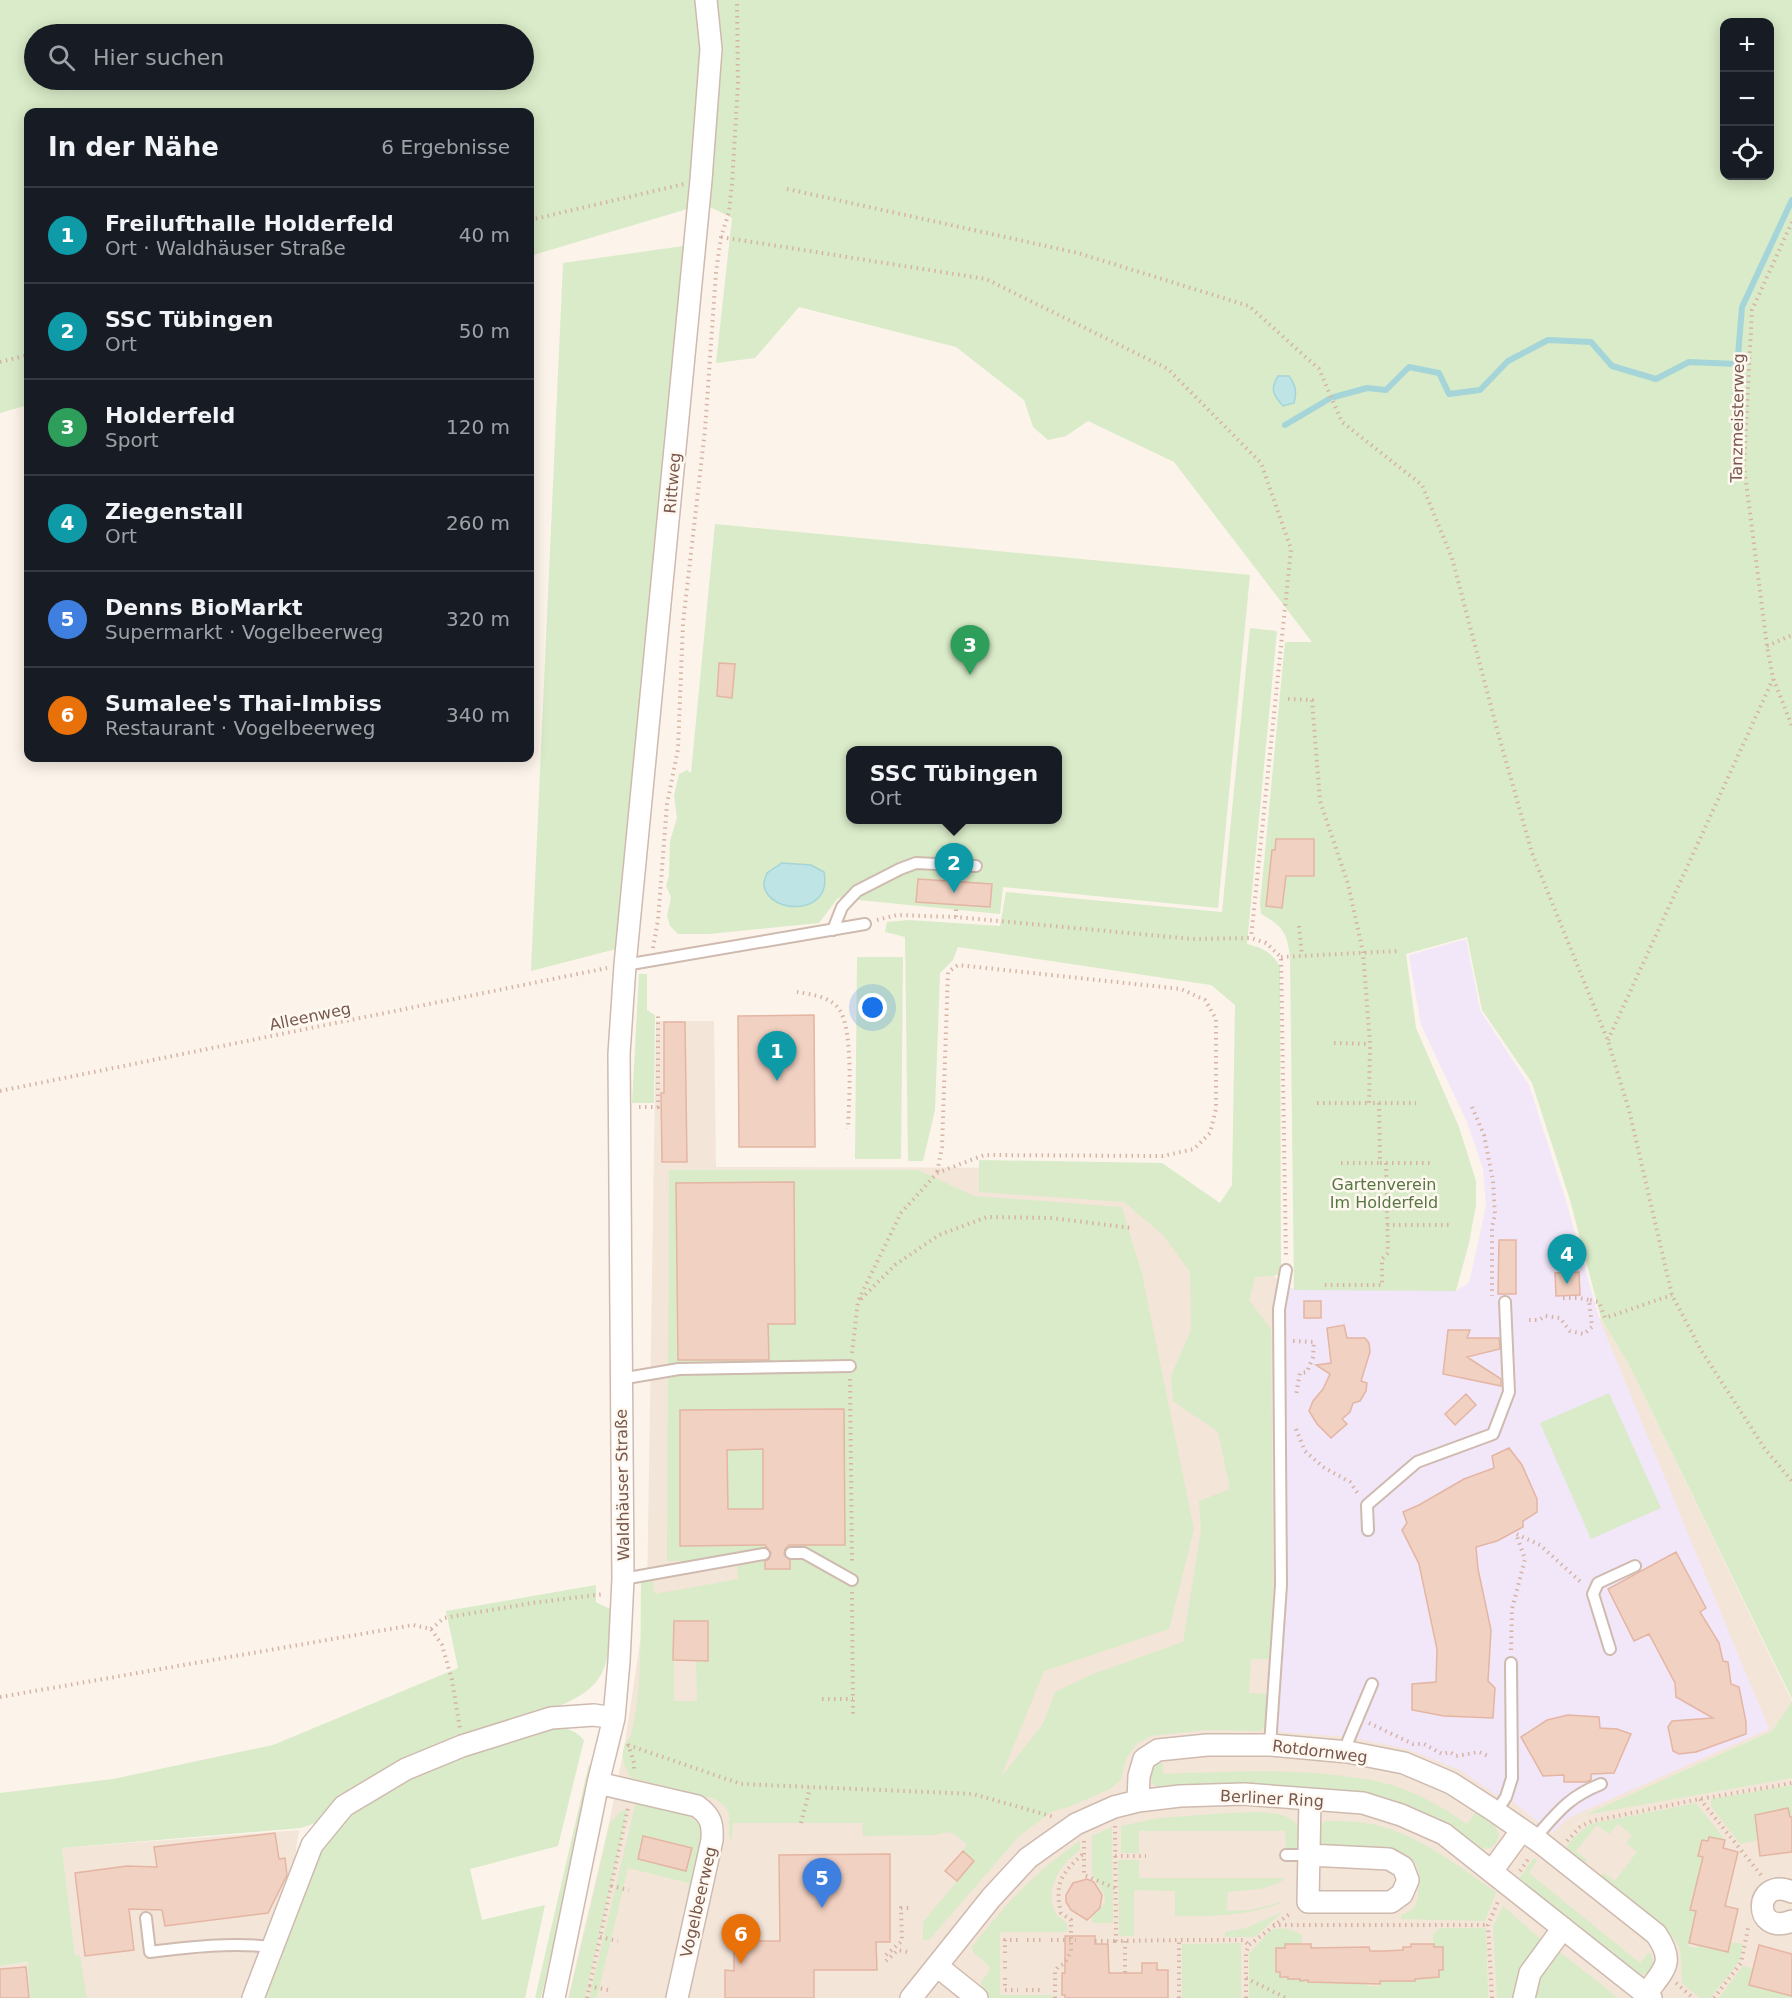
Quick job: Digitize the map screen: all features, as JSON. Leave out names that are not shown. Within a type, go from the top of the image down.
[{"type":"street","name":"Rittweg","points":[[625,965],[702,180],[711,49],[706,0]]},
{"type":"street","name":"Waldhäuser Straße","points":[[554,1998],[598,1783],[614,1718],[620,1661],[623,1585],[619,1054],[625,965]]},
{"type":"street","points":[[253,1998],[312,1845],[344,1806],[406,1769],[462,1746],[550,1718],[594,1715],[614,1718]]},
{"type":"street","name":"Rotdornweg","points":[[1138,1801],[1139,1776],[1144,1759],[1158,1750],[1207,1745],[1270,1744],[1348,1752],[1404,1763],[1451,1783],[1496,1812],[1656,1934],[1666,1949],[1667,1965],[1648,1996]]},
{"type":"street","name":"Vogelbeerweg","points":[[598,1783],[697,1806],[708,1814],[713,1826],[712,1840],[677,1998]]},
{"type":"street","name":"Berliner Ring","points":[[911,1998],[991,1898],[1028,1858],[1076,1824],[1114,1807],[1138,1801],[1180,1796],[1244,1794],[1363,1803],[1401,1815],[1444,1834],[1648,1996]]},
{"type":"street","points":[[1309,1855],[1389,1859],[1403,1867],[1408,1880],[1402,1894],[1391,1902],[1308,1902],[1310,1800]]},
{"type":"street","points":[[1492,1871],[1538,1842]]},
{"type":"street","points":[[1782,1890],[1765,1895],[1762,1904],[1763,1914],[1770,1922],[1781,1925],[1792,1921]]},
{"type":"street","points":[[1524,1998],[1530,1973],[1563,1928]]},
{"type":"street","points":[[937,1966],[977,1998]]},
{"type":"lane","points":[[833,930],[842,907],[857,891],[900,869],[916,863],[976,866]]},
{"type":"lane","points":[[625,965],[865,924]]},
{"type":"lane","points":[[1270,1744],[1281,1585],[1279,1309],[1286,1270]]},
{"type":"lane","points":[[1368,1530],[1367,1505],[1417,1462],[1493,1434],[1509,1392],[1505,1302]]},
{"type":"lane","points":[[620,1379],[679,1369],[850,1366]]},
{"type":"lane","points":[[791,1553],[804,1553],[852,1580]]},
{"type":"lane","points":[[623,1585],[764,1554]]},
{"type":"lane","points":[[1610,1649],[1593,1594],[1598,1583],[1635,1566]]},
{"type":"lane","points":[[1496,1812],[1506,1797],[1512,1778],[1511,1663]]},
{"type":"lane","points":[[1348,1752],[1348,1741],[1372,1684]]},
{"type":"lane","points":[[1538,1842],[1563,1805],[1582,1791],[1601,1784]]},
{"type":"lane","points":[[1286,1855],[1309,1855]]},
{"type":"lane","points":[[146,1918],[150,1952],[249,1944],[272,1947]]},
{"type":"path","points":[[651,960],[658,920],[667,804],[678,749],[683,623],[705,430],[716,272],[721,237],[729,212],[738,84],[737,0]]},
{"type":"path","points":[[534,219],[702,180]]},
{"type":"path","points":[[787,189],[1078,252],[1249,306],[1319,369],[1342,422],[1422,484],[1452,558],[1532,853],[1608,1041],[1629,1110],[1672,1295],[1701,1350],[1752,1430],[1792,1481]]},
{"type":"path","name":"Tanzmeisterweg","points":[[1792,222],[1752,310],[1744,466],[1767,646],[1773,678],[1792,726]]},
{"type":"path","points":[[721,237],[986,279],[1168,369],[1261,463],[1291,549],[1251,938]]},
{"type":"path","points":[[0,362],[24,356]]},
{"type":"path","points":[[1767,646],[1792,635]]},
{"type":"path","points":[[1608,1041],[1773,678]]},
{"type":"path","points":[[1288,699],[1312,700],[1320,801],[1348,884],[1363,952],[1370,1044],[1369,1103]]},
{"type":"path","points":[[956,905],[956,917]]},
{"type":"path","points":[[865,924],[897,915],[956,917],[1192,939],[1251,938],[1266,943],[1281,957],[1399,951]]},
{"type":"path","points":[[1299,926],[1302,956]]},
{"type":"path","points":[[1281,957],[1286,1270]]},
{"type":"path","name":"Alleenweg","points":[[0,1091],[625,965]]},
{"type":"path","points":[[853,1714],[850,1366],[858,1301],[902,1213],[937,1173],[984,1155],[1163,1156],[1194,1149],[1210,1133],[1216,1109],[1216,1019],[1205,1000],[1181,989],[958,965],[948,972],[942,1147],[937,1173]]},
{"type":"path","points":[[797,992],[818,996],[839,1009],[846,1031],[849,1052],[848,1129]]},
{"type":"path","points":[[629,1107],[658,1107],[658,1015]]},
{"type":"path","points":[[1334,1043],[1370,1044]]},
{"type":"path","points":[[1317,1103],[1416,1103]]},
{"type":"path","points":[[1379,1103],[1380,1163]]},
{"type":"path","points":[[1472,1107],[1484,1136],[1493,1181],[1496,1215],[1492,1227],[1492,1298],[1505,1302]]},
{"type":"path","points":[[1323,1286],[1382,1286],[1382,1259],[1388,1253],[1386,1162]]},
{"type":"path","points":[[1341,1163],[1430,1162]]},
{"type":"path","points":[[858,1301],[895,1265],[939,1235],[987,1217],[1051,1218],[1132,1228]]},
{"type":"path","points":[[1388,1225],[1450,1225]]},
{"type":"path","points":[[1563,1298],[1599,1302],[1605,1318],[1672,1295]]},
{"type":"path","points":[[1529,1320],[1539,1320],[1545,1316],[1560,1318],[1570,1331],[1584,1334],[1592,1327],[1589,1300]]},
{"type":"path","points":[[1291,1341],[1314,1342],[1313,1356],[1307,1372],[1300,1373],[1295,1401]]},
{"type":"path","points":[[1294,1420],[1305,1452],[1323,1467],[1350,1482],[1367,1505]]},
{"type":"path","points":[[1511,1663],[1512,1609],[1526,1559],[1516,1534],[1540,1545],[1593,1594]]},
{"type":"path","points":[[431,1629],[444,1618],[623,1585]]},
{"type":"path","points":[[0,1697],[413,1625],[431,1629],[442,1645],[452,1680],[462,1746]]},
{"type":"path","points":[[822,1699],[853,1699]]},
{"type":"path","points":[[1358,1718],[1413,1744],[1424,1744],[1442,1754],[1450,1752],[1456,1756],[1479,1752],[1488,1756]]},
{"type":"path","points":[[628,1744],[741,1784],[973,1794],[1056,1818]]},
{"type":"path","points":[[1492,1998],[1488,1925],[1500,1898],[1538,1842],[1592,1821],[1792,1783]]},
{"type":"path","points":[[801,1823],[810,1788]]},
{"type":"path","points":[[1700,1799],[1782,1890]]},
{"type":"path","points":[[1114,1807],[1116,1941]]},
{"type":"path","points":[[1076,1824],[1084,1839],[1084,1875],[1115,1888]]},
{"type":"path","points":[[1055,1998],[1053,1990],[1055,1971],[1065,1963],[1074,1940],[1071,1920],[1061,1913],[1058,1899],[1059,1881],[1066,1870],[1084,1853]]},
{"type":"path","points":[[1115,1856],[1146,1856]]},
{"type":"path","points":[[611,1886],[629,1890]]},
{"type":"path","points":[[1246,1998],[1246,1952],[1249,1945],[1273,1925],[1308,1902]]},
{"type":"path","points":[[910,1908],[902,1908],[902,1941],[886,1958],[897,1950],[911,1953]]},
{"type":"path","points":[[1714,1998],[1740,1963],[1748,1928],[1763,1914]]},
{"type":"path","points":[[1273,1925],[1488,1925]]},
{"type":"path","points":[[600,1937],[618,1941]]},
{"type":"path","points":[[1005,1953],[1005,1940],[1018,1940]]},
{"type":"path","points":[[1027,1940],[1043,1940]]},
{"type":"path","points":[[1051,1940],[1074,1940]]},
{"type":"path","points":[[1179,1940],[1179,1998]]},
{"type":"path","points":[[1095,1941],[1243,1940],[1249,1945]]},
{"type":"path","points":[[1125,1941],[1125,1973]]},
{"type":"path","points":[[1005,1961],[1005,1970]]},
{"type":"path","points":[[1005,1978],[1005,1990],[1018,1990]]},
{"type":"path","points":[[1246,1978],[1286,1998]]},
{"type":"path","points":[[589,1986],[608,1990]]},
{"type":"path","points":[[1026,1990],[1043,1990]]},
{"type":"shaded area","points":[[1466,939],[1480,1010],[1529,1085],[1566,1201],[1600,1321],[1769,1729],[1568,1818],[1552,1833],[1502,1793],[1499,1797],[1460,1770],[1407,1749],[1350,1737],[1281,1732],[1275,1728],[1287,1288],[1455,1291],[1469,1283],[1486,1206],[1483,1169],[1467,1122],[1421,1025],[1409,955]]},
{"type":"shaded area","points":[[656,1021],[714,1021],[716,1167],[1162,1168],[1289,1290],[1460,1291],[1601,1318],[1629,1365],[1792,1701],[1772,1731],[1588,1814],[1792,1778],[1792,1998],[568,1998],[624,1749],[647,1596]]},
{"type":"shaded area","points":[[299,1830],[293,1871],[246,1998],[0,1998],[0,1966],[75,1956],[62,1848]]},
{"type":"green space","name":"Gartenverein Im Holderfeld","points":[[0,0],[1792,0],[1792,1699],[1629,1365],[1601,1318],[1570,1200],[1532,1083],[1482,1010],[1467,937],[1406,954],[1416,1028],[1459,1127],[1476,1181],[1476,1205],[1456,1291],[1294,1290],[1290,957],[1283,931],[1261,914],[1260,904],[1285,642],[1312,642],[1174,462],[1088,421],[1066,436],[1048,440],[1033,427],[1024,400],[956,347],[799,307],[755,358],[716,363],[732,218],[704,204],[534,255],[534,108],[24,108],[24,406],[0,413]]},
{"type":"green space","points":[[683,246],[620,948],[531,971],[563,263]]},
{"type":"green space","points":[[715,524],[1250,575],[1218,908],[1003,887],[1000,914],[838,898],[819,923],[709,934],[678,934],[670,926],[667,916],[671,897],[666,886],[669,876],[670,841],[677,818],[674,796],[679,774],[687,770],[691,773]]},
{"type":"green space","points":[[1250,628],[1277,631],[1247,944],[1266,951],[1280,966],[1281,1275],[1255,1277],[1249,1300],[1271,1329],[1273,1588],[1269,1659],[1251,1659],[1249,1693],[1268,1694],[1266,1725],[1261,1731],[1206,1730],[1151,1736],[1136,1744],[1126,1759],[1121,1779],[1110,1789],[1051,1812],[1019,1836],[929,1940],[923,1940],[923,1922],[974,1861],[963,1851],[967,1845],[957,1836],[948,1832],[935,1835],[863,1836],[862,1823],[733,1823],[732,1839],[730,1839],[728,1812],[721,1803],[714,1799],[632,1778],[625,1766],[624,1749],[632,1732],[638,1695],[641,1582],[644,1579],[652,1579],[655,1594],[738,1579],[737,1562],[667,1561],[669,1170],[918,1170],[974,1196],[1122,1207],[1142,1274],[1194,1529],[1169,1629],[1044,1671],[1001,1777],[1043,1724],[1055,1692],[1093,1674],[1183,1642],[1201,1530],[1199,1501],[1230,1489],[1218,1432],[1173,1401],[1171,1376],[1191,1330],[1190,1272],[1163,1235],[1124,1202],[979,1192],[979,1160],[1162,1163],[1220,1203],[1232,1185],[1235,1005],[1211,985],[958,947],[953,960],[940,973],[935,1110],[923,1161],[908,1161],[905,937],[885,932],[887,922],[909,920],[1000,926],[1006,892],[1222,912]],"holes":[[[674,1621],[708,1621],[708,1661],[696,1661],[697,1701],[674,1701]]]},
{"type":"green space","points":[[857,957],[903,957],[901,1159],[855,1159]]},
{"type":"green space","points":[[639,974],[647,974],[647,1010],[655,1015],[654,1103],[632,1103]]},
{"type":"green space","points":[[1609,1393],[1661,1508],[1591,1539],[1540,1423]]},
{"type":"green space","points":[[596,1585],[596,1602],[610,1609],[607,1659],[596,1682],[572,1700],[318,1822],[301,1828],[62,1848],[75,1955],[80,1956],[87,1998],[30,1998],[28,1962],[0,1966],[0,1793],[113,1779],[273,1745],[458,1668],[446,1611]]},
{"type":"green space","points":[[1792,1701],[1792,1778],[1585,1815],[1772,1731]]},
{"type":"green space","points":[[558,1728],[572,1731],[584,1740],[558,1846],[470,1869],[482,1920],[545,1905],[525,1998],[260,1998],[291,1914],[323,1847],[338,1828],[361,1807],[420,1772],[515,1737]]},
{"type":"green space","points":[[1163,1763],[1163,1774],[1299,1772],[1380,1782],[1426,1799],[1467,1824],[1476,1812],[1495,1826],[1499,1835],[1493,1846],[1481,1849],[1425,1813],[1397,1801],[1368,1793],[1260,1785],[1155,1786],[1150,1778],[1150,1770],[1153,1764]]},
{"type":"green space","points":[[589,1764],[591,1768],[589,1788],[541,1998],[535,1998]]},
{"type":"green space","points":[[1792,1785],[1792,1817],[1790,1817],[1788,1808],[1755,1815],[1758,1840],[1740,1844],[1711,1806],[1711,1799]]},
{"type":"green space","points":[[636,1802],[686,1815],[701,1827],[705,1836],[692,1896],[687,1895],[689,1883],[628,1868],[597,1998],[589,1998]],"holes":[[[643,1836],[686,1871],[638,1859]]]},
{"type":"green space","points":[[1696,1803],[1725,1840],[1710,1837],[1708,1841],[1702,1840],[1698,1856],[1713,1860],[1700,1867],[1690,1909],[1709,1914],[1692,1929],[1688,1946],[1697,1948],[1698,1945],[1728,1952],[1731,1942],[1743,1944],[1739,1962],[1710,1998],[1700,1998],[1682,1983],[1680,1951],[1670,1934],[1652,1917],[1600,1878],[1604,1873],[1615,1881],[1637,1852],[1626,1843],[1632,1835],[1618,1824],[1609,1834],[1597,1825],[1576,1851],[1587,1860],[1584,1864],[1565,1849],[1573,1838],[1590,1824]]},
{"type":"green space","points":[[628,1809],[585,1998],[569,1998],[610,1823],[621,1811]]},
{"type":"green space","points":[[1227,1813],[1270,1813],[1291,1819],[1297,1825],[1300,1838],[1298,1845],[1296,1848],[1286,1849],[1285,1831],[1139,1831],[1139,1853],[1121,1853],[1121,1826],[1159,1818]]},
{"type":"green space","points":[[1325,1821],[1376,1825],[1408,1836],[1439,1853],[1496,1892],[1485,1921],[1401,1919],[1401,1915],[1410,1911],[1416,1903],[1418,1875],[1413,1860],[1396,1851],[1332,1851],[1325,1849],[1317,1839],[1320,1826]]},
{"type":"green space","points":[[1112,1827],[1113,1923],[1092,1923],[1092,1916],[1105,1902],[1104,1894],[1092,1874],[1092,1836]]},
{"type":"green space","points":[[1080,1841],[1080,1850],[1059,1872],[1053,1886],[1054,1911],[1067,1924],[1068,1932],[1000,1932],[1000,1995],[1052,1995],[1052,1998],[988,1998],[983,1994],[981,1982],[989,1972],[989,1966],[973,1952],[972,1947],[1021,1890],[1048,1865]]},
{"type":"green space","points":[[1534,1858],[1537,1860],[1529,1873],[1640,1963],[1649,1952],[1653,1960],[1650,1970],[1639,1976],[1518,1880]]},
{"type":"green space","points":[[1118,1860],[1139,1860],[1139,1878],[1286,1878],[1265,1888],[1228,1892],[1227,1911],[1250,1910],[1286,1901],[1245,1913],[1175,1916],[1175,1891],[1134,1890],[1134,1936],[1119,1936]]},
{"type":"green space","points":[[1503,1906],[1543,1941],[1514,1998],[1497,1998],[1493,1926]]},
{"type":"green space","points":[[1282,1912],[1255,1937],[1225,1937],[1225,1932],[1246,1928]]},
{"type":"green space","points":[[1440,1928],[1486,1928],[1488,1998],[1249,1998],[1249,1954],[1271,1930],[1287,1929],[1302,1936],[1302,1944],[1285,1944],[1285,1948],[1276,1948],[1276,1971],[1280,1972],[1280,1977],[1308,1980],[1309,1982],[1360,1982],[1368,1986],[1380,1986],[1380,1979],[1439,1977],[1439,1970],[1443,1970],[1443,1947],[1434,1947],[1433,1934]]},
{"type":"green space","points":[[1241,1943],[1241,1998],[1182,1998],[1182,1944]]},
{"type":"green space","points":[[1560,1952],[1618,1998],[1529,1998],[1535,1979]]},
{"type":"green space","points":[[1743,1966],[1753,1968],[1749,1985],[1792,1996],[1792,1998],[1719,1998]]},
{"type":"water","points":[[1278,376],[1289,376],[1295,389],[1294,403],[1283,406],[1277,398],[1273,388]]},
{"type":"water","points":[[782,863],[811,865],[824,872],[824,886],[819,897],[811,903],[788,906],[769,896],[764,884],[767,873]]},
{"type":"building","points":[[719,663],[735,664],[732,698],[717,696]]},
{"type":"building","points":[[1276,839],[1314,839],[1314,876],[1286,876],[1282,908],[1266,906],[1272,850],[1275,850]]},
{"type":"building","points":[[918,879],[992,884],[990,907],[916,902]]},
{"type":"building","points":[[814,1015],[815,1147],[739,1147],[738,1016]]},
{"type":"building","points":[[664,1022],[685,1022],[687,1162],[662,1162],[661,1093],[664,1093]]},
{"type":"building","points":[[794,1182],[795,1324],[768,1324],[769,1360],[678,1360],[676,1183]]},
{"type":"building","points":[[1499,1240],[1516,1240],[1516,1294],[1498,1294]]},
{"type":"building","points":[[1579,1272],[1580,1295],[1556,1296],[1555,1273]]},
{"type":"building","points":[[1304,1301],[1321,1301],[1321,1318],[1304,1318]]},
{"type":"building","points":[[1344,1325],[1347,1338],[1365,1338],[1369,1343],[1370,1352],[1361,1381],[1367,1383],[1366,1391],[1360,1401],[1353,1403],[1350,1412],[1342,1419],[1347,1424],[1331,1438],[1317,1424],[1309,1411],[1330,1374],[1316,1365],[1331,1363],[1327,1328]]},
{"type":"building","points":[[1448,1330],[1470,1330],[1467,1338],[1499,1338],[1500,1349],[1467,1357],[1501,1379],[1501,1386],[1443,1374]]},
{"type":"building","points":[[1466,1394],[1476,1405],[1455,1425],[1445,1414]]},
{"type":"building","points":[[844,1409],[845,1545],[789,1545],[784,1554],[790,1560],[790,1569],[765,1569],[765,1561],[769,1559],[771,1553],[765,1545],[680,1546],[680,1410]],"holes":[[[763,1449],[763,1509],[728,1509],[727,1450]]]},
{"type":"building","points":[[1509,1448],[1522,1465],[1537,1499],[1537,1512],[1523,1521],[1523,1527],[1497,1541],[1476,1547],[1478,1569],[1491,1630],[1488,1681],[1495,1688],[1493,1718],[1444,1716],[1412,1710],[1412,1684],[1436,1682],[1437,1649],[1419,1564],[1402,1530],[1407,1523],[1403,1512],[1464,1479],[1494,1468],[1492,1456]]},
{"type":"building","points":[[1676,1552],[1706,1608],[1700,1612],[1719,1643],[1723,1661],[1728,1662],[1731,1684],[1739,1687],[1746,1722],[1746,1734],[1696,1752],[1679,1754],[1673,1751],[1668,1727],[1672,1721],[1713,1718],[1676,1697],[1675,1683],[1649,1634],[1634,1641],[1608,1589]]},
{"type":"building","points":[[674,1621],[708,1621],[708,1661],[673,1660]]},
{"type":"building","points":[[1568,1715],[1599,1717],[1600,1728],[1617,1729],[1631,1734],[1614,1773],[1591,1774],[1591,1780],[1586,1782],[1564,1782],[1564,1775],[1543,1776],[1521,1737],[1547,1720]]},
{"type":"building","points":[[1788,1808],[1790,1817],[1792,1817],[1792,1852],[1760,1856],[1755,1815]]},
{"type":"building","points":[[275,1833],[279,1859],[285,1858],[287,1875],[268,1913],[165,1926],[162,1910],[129,1909],[134,1950],[85,1956],[75,1873],[127,1866],[157,1867],[154,1847]]},
{"type":"building","points":[[643,1836],[692,1848],[686,1871],[638,1859]]},
{"type":"building","points":[[1709,1837],[1725,1840],[1723,1848],[1738,1852],[1725,1906],[1738,1909],[1728,1952],[1689,1943],[1696,1911],[1690,1910],[1703,1857],[1698,1856],[1702,1840],[1708,1841]]},
{"type":"building","points":[[963,1851],[974,1861],[957,1881],[945,1871]]},
{"type":"building","points":[[890,1854],[890,1942],[876,1942],[877,1970],[814,1970],[814,1998],[725,1998],[725,1970],[734,1971],[734,1941],[780,1941],[779,1855]]},
{"type":"building","points":[[1087,1879],[1094,1882],[1102,1895],[1100,1908],[1087,1920],[1071,1910],[1066,1902],[1066,1895],[1073,1883]]},
{"type":"building","points":[[1065,1936],[1095,1936],[1095,1944],[1108,1944],[1109,1973],[1142,1973],[1142,1963],[1157,1963],[1157,1970],[1168,1970],[1168,1998],[1065,1998],[1065,1995],[1062,1995],[1062,1973],[1065,1973]]},
{"type":"building","points":[[1285,1944],[1311,1944],[1311,1948],[1369,1947],[1370,1951],[1385,1951],[1403,1950],[1403,1947],[1411,1947],[1411,1944],[1434,1944],[1434,1947],[1443,1947],[1443,1970],[1439,1970],[1439,1977],[1415,1979],[1415,1981],[1380,1981],[1380,1984],[1300,1981],[1300,1979],[1280,1977],[1280,1972],[1276,1972],[1276,1948],[1285,1948]]},
{"type":"building","points":[[1759,1945],[1792,1954],[1792,1996],[1749,1985]]},
{"type":"building","points":[[26,1967],[29,1998],[0,1998],[0,1969]]},
{"type":"waterway","points":[[1735,392],[1742,307],[1792,200]]},
{"type":"waterway","points":[[1334,397],[1367,388],[1386,390],[1409,367],[1439,373],[1449,394],[1480,390],[1508,361],[1548,340],[1591,342],[1612,366],[1656,379],[1689,362],[1736,364]]},
{"type":"waterway","points":[[1285,425],[1329,399]]},
{"type":"place","name":"Holderfeld","points":[[970,675]]},
{"type":"place","name":"SSC Tübingen","points":[[954,893]]},
{"type":"place","name":"Freilufthalle Holderfeld","points":[[777,1081]]},
{"type":"place","name":"Ziegenstall","points":[[1567,1284]]},
{"type":"place","name":"Denns BioMarkt","points":[[822,1908]]},
{"type":"place","name":"Sumalee's Thai-Imbiss","points":[[741,1964]]}]
